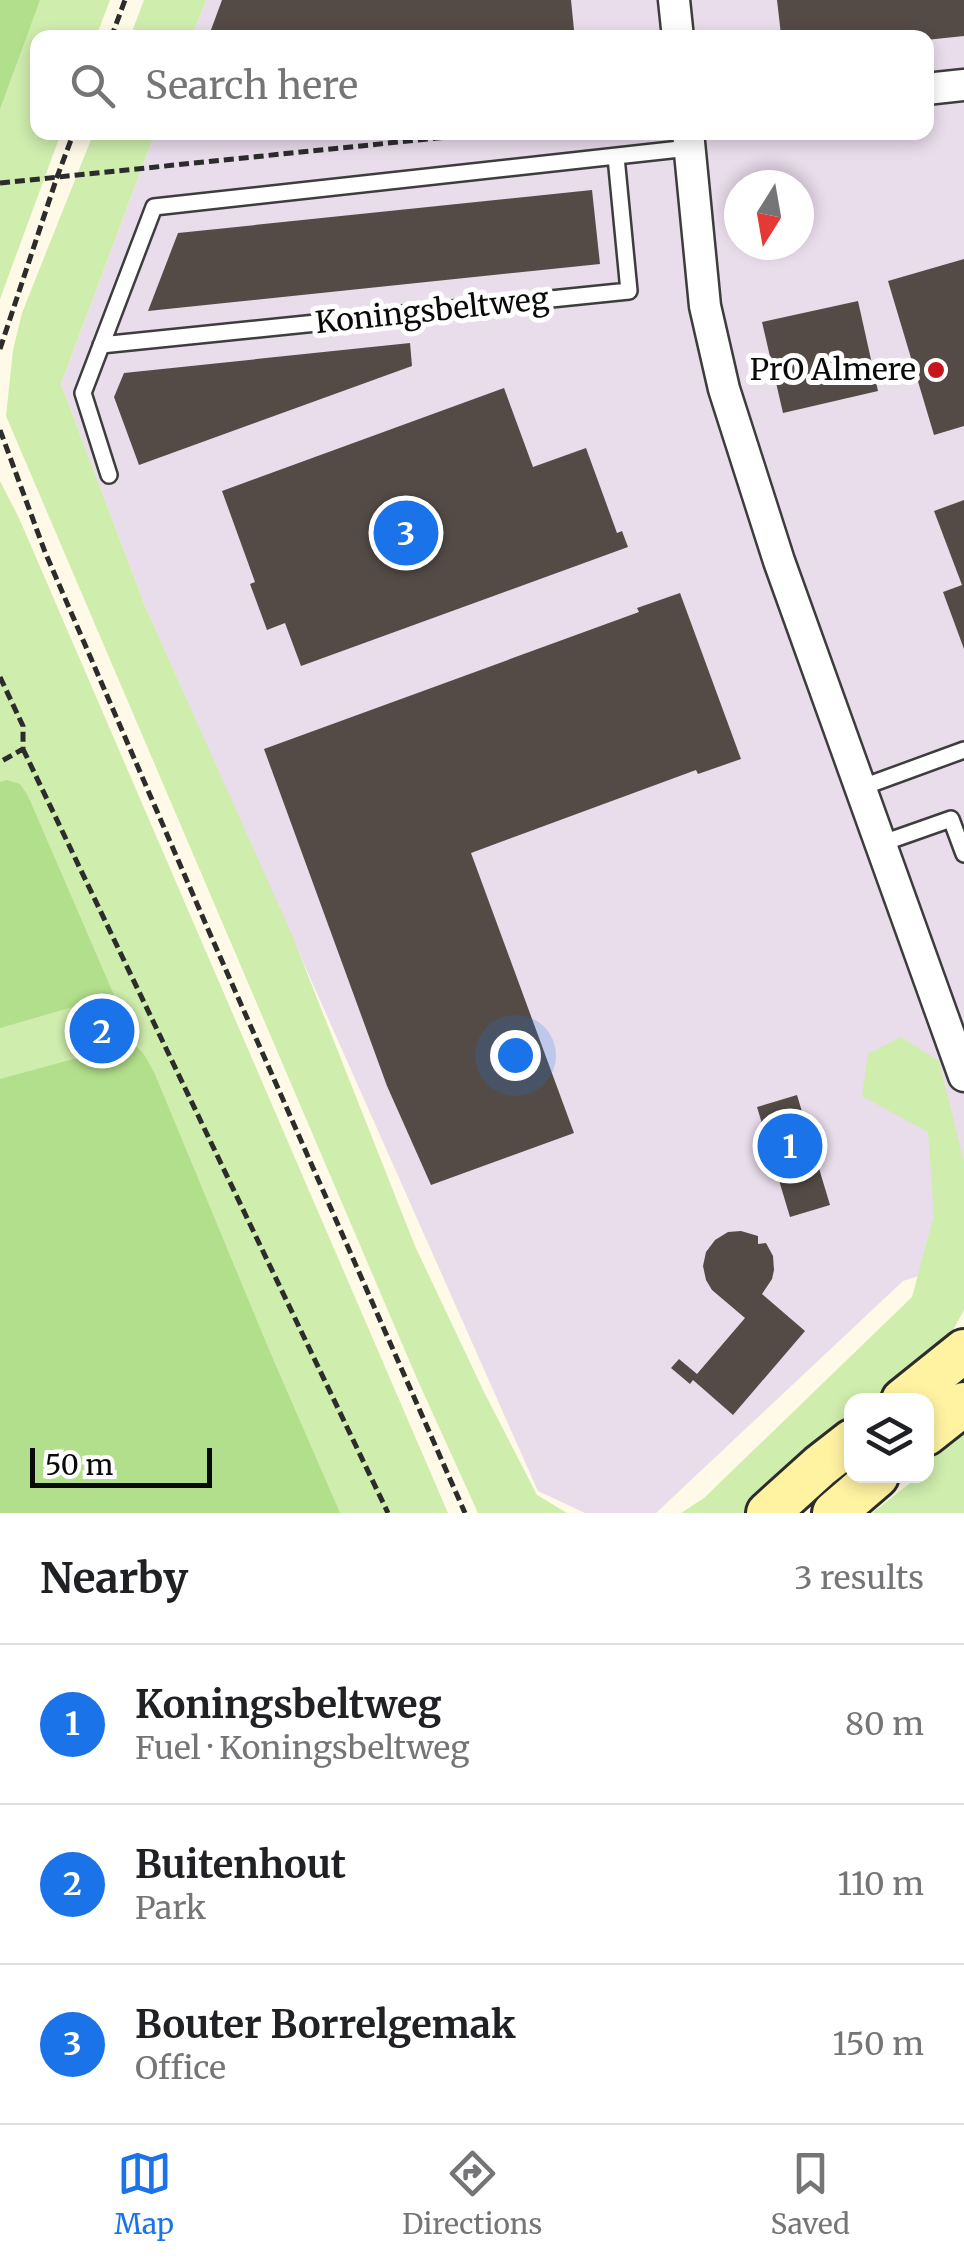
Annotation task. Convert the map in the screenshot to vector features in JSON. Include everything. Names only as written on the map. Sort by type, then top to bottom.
[{"type":"main road","points":[[934,1419],[957,1374],[964,1328]]},
{"type":"main road","points":[[918,1393],[957,1374]]},
{"type":"main road","points":[[768,1513],[844,1447]]},
{"type":"main road","points":[[834,1513],[869,1483]]},
{"type":"street","points":[[674,0],[677,30]]},
{"type":"street","points":[[934,88],[964,85]]},
{"type":"street","points":[[688,140],[706,306],[724,389],[760,505],[964,1076]]},
{"type":"lane","points":[[110,475],[83,393],[154,208],[616,157],[688,140]]},
{"type":"lane","name":"Koningsbeltweg","points":[[101,345],[629,291],[616,157]]},
{"type":"lane","points":[[860,788],[964,750]]},
{"type":"lane","points":[[880,844],[951,818],[964,854]]},
{"type":"path","points":[[113,30],[125,0]]},
{"type":"path","points":[[0,348],[71,140]]},
{"type":"path","points":[[0,183],[418,140]]},
{"type":"path","points":[[0,430],[45,552],[464,1513]]},
{"type":"path","points":[[0,677],[22,726],[23,748],[388,1513]]},
{"type":"path","points":[[0,762],[23,748]]},
{"type":"shaded area","points":[[206,0],[964,0],[964,1261],[903,1281],[656,1513],[585,1513],[538,1491],[145,606],[61,384],[152,140],[934,140],[934,30],[195,30]]},
{"type":"green space","points":[[0,0],[110,0],[99,30],[30,30],[30,140],[58,140],[0,299]]},
{"type":"green space","points":[[0,0],[40,0],[0,109]]},
{"type":"green space","points":[[144,0],[206,0],[195,30],[133,30]]},
{"type":"green space","points":[[91,140],[152,140],[61,384],[145,606],[292,935],[415,1246],[537,1495],[567,1513],[478,1513],[418,1381],[6,416],[13,350],[22,313]]},
{"type":"green space","points":[[0,481],[19,518],[448,1513],[0,1513]]},
{"type":"green space","points":[[0,782],[20,784],[28,796],[114,995],[0,1028]]},
{"type":"green space","points":[[901,1037],[939,1061],[964,1162],[964,1310],[944,1347],[893,1393],[844,1393],[844,1435],[755,1513],[681,1513],[704,1498],[912,1297],[934,1215],[928,1132],[862,1096],[868,1054]]},
{"type":"green space","points":[[129,1044],[141,1051],[154,1072],[340,1513],[0,1513],[0,1079]]},
{"type":"green space","points":[[964,1417],[964,1513],[872,1513],[910,1483],[934,1483],[934,1445]]},
{"type":"building","points":[[222,0],[571,0],[574,30],[211,30]]},
{"type":"building","points":[[777,0],[964,0],[964,36],[934,39],[934,30],[780,30]]},
{"type":"building","points":[[592,190],[600,264],[148,311],[178,233]]},
{"type":"building","points":[[964,259],[964,426],[934,435],[888,281]]},
{"type":"building","points":[[858,301],[878,391],[783,413],[762,322]]},
{"type":"building","points":[[410,343],[412,366],[139,465],[114,397],[124,373]]},
{"type":"building","points":[[504,388],[533,467],[586,448],[617,533],[622,531],[628,547],[301,666],[285,623],[267,630],[250,584],[255,582],[222,491]]},
{"type":"building","points":[[964,500],[964,649],[943,592],[962,585],[934,511]]},
{"type":"building","points":[[680,593],[741,759],[698,774],[696,770],[471,853],[574,1133],[431,1185],[387,1086],[264,749],[639,612],[637,608]]},
{"type":"building","points":[[797,1095],[830,1205],[790,1217],[757,1107]]},
{"type":"building","points":[[728,1232],[758,1236],[758,1244],[766,1243],[773,1256],[772,1279],[762,1294],[805,1331],[733,1415],[693,1380],[690,1384],[671,1368],[679,1359],[697,1374],[745,1318],[712,1290],[703,1266],[706,1252],[715,1240]]},
{"type":"place","name":"PrO Almere","points":[[936,370]]},
{"type":"place","name":"Bouter Borrelgemak","points":[[406,533]]},
{"type":"place","name":"Buitenhout","points":[[102,1031]]},
{"type":"place","name":"Koningsbeltweg","points":[[790,1146]]}]
